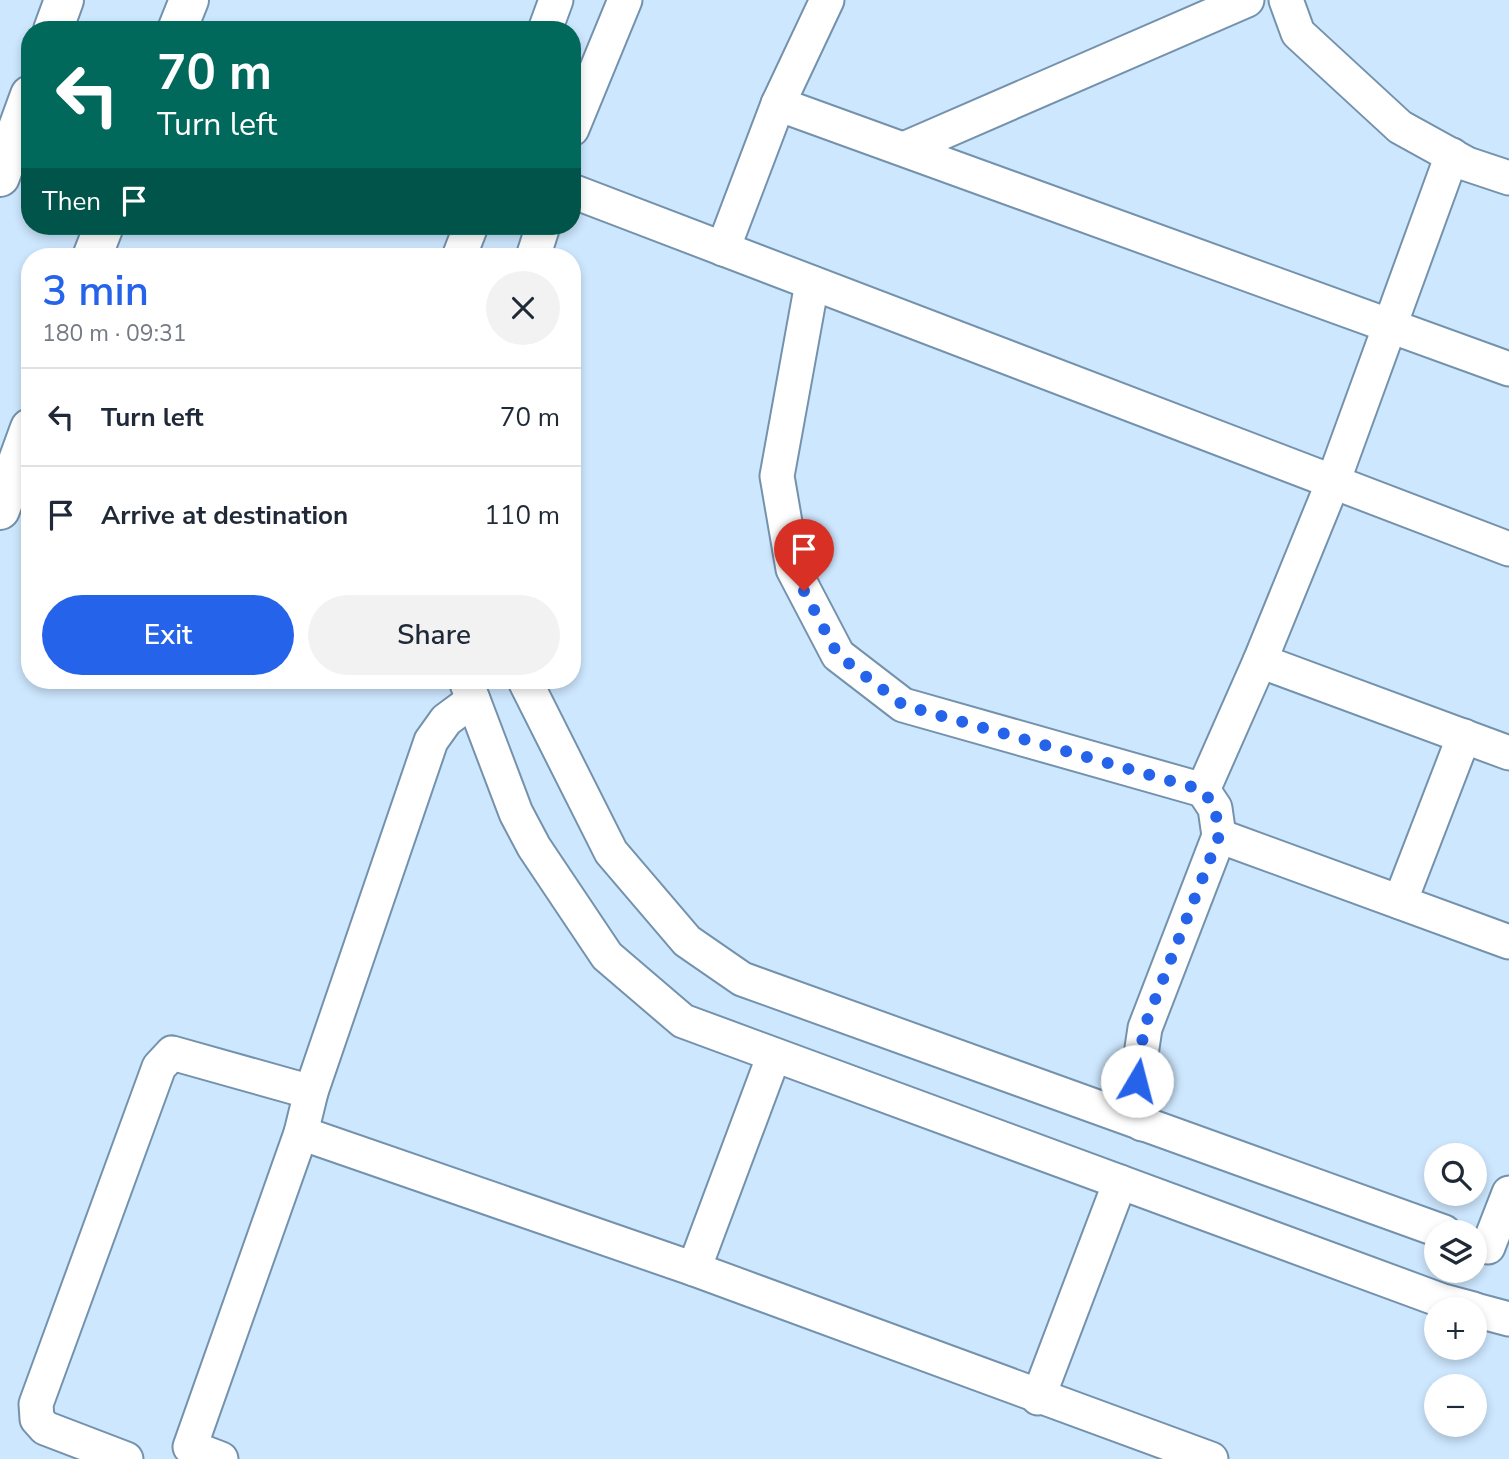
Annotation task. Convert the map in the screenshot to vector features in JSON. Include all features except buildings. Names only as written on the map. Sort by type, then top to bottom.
[{"type":"main road","points":[[56,21],[64,0]]},
{"type":"main road","points":[[181,21],[189,0]]},
{"type":"main road","points":[[0,177],[21,120]]},
{"type":"main road","points":[[0,510],[21,453]]},
{"type":"street","points":[[548,21],[556,0]]},
{"type":"street","points":[[581,107],[625,0]]},
{"type":"street","points":[[723,249],[778,104],[827,0]]},
{"type":"street","points":[[904,149],[1247,0]]},
{"type":"street","points":[[1286,0],[1298,33],[1400,127],[1452,155],[1509,178]]},
{"type":"street","points":[[778,104],[1509,369]]},
{"type":"street","points":[[1203,790],[1260,661],[1333,482],[1452,155]]},
{"type":"street","points":[[581,194],[1509,549]]},
{"type":"street","points":[[812,283],[776,475],[793,569],[838,655],[903,705],[1203,790],[1215,808],[1219,836],[1144,1028],[1137,1081],[1142,1124]]},
{"type":"street","points":[[1260,661],[1509,753]]},
{"type":"street","points":[[528,689],[611,852],[687,941],[742,979],[1424,1225]]},
{"type":"street","points":[[470,690],[516,813],[534,847],[607,956],[683,1021],[1441,1297]]},
{"type":"street","points":[[221,1459],[184,1453],[301,1133],[311,1092],[431,741],[470,690]]},
{"type":"street","points":[[1400,902],[1464,736]]},
{"type":"street","points":[[1219,836],[1509,942]]},
{"type":"street","points":[[126,1459],[45,1428],[37,1419],[36,1404],[159,1067],[172,1052],[186,1054],[311,1092]]},
{"type":"street","points":[[694,1269],[774,1055]]},
{"type":"street","points":[[301,1133],[694,1269],[1038,1398],[1210,1459]]},
{"type":"street","points":[[1038,1398],[1120,1182]]},
{"type":"street","points":[[1491,1248],[1509,1193]]},
{"type":"street","points":[[1487,1313],[1509,1319]]},
{"type":"route","points":[[804,591],[838,655],[903,705],[1203,790],[1215,808],[1219,836],[1144,1028],[1137,1081]]}]
